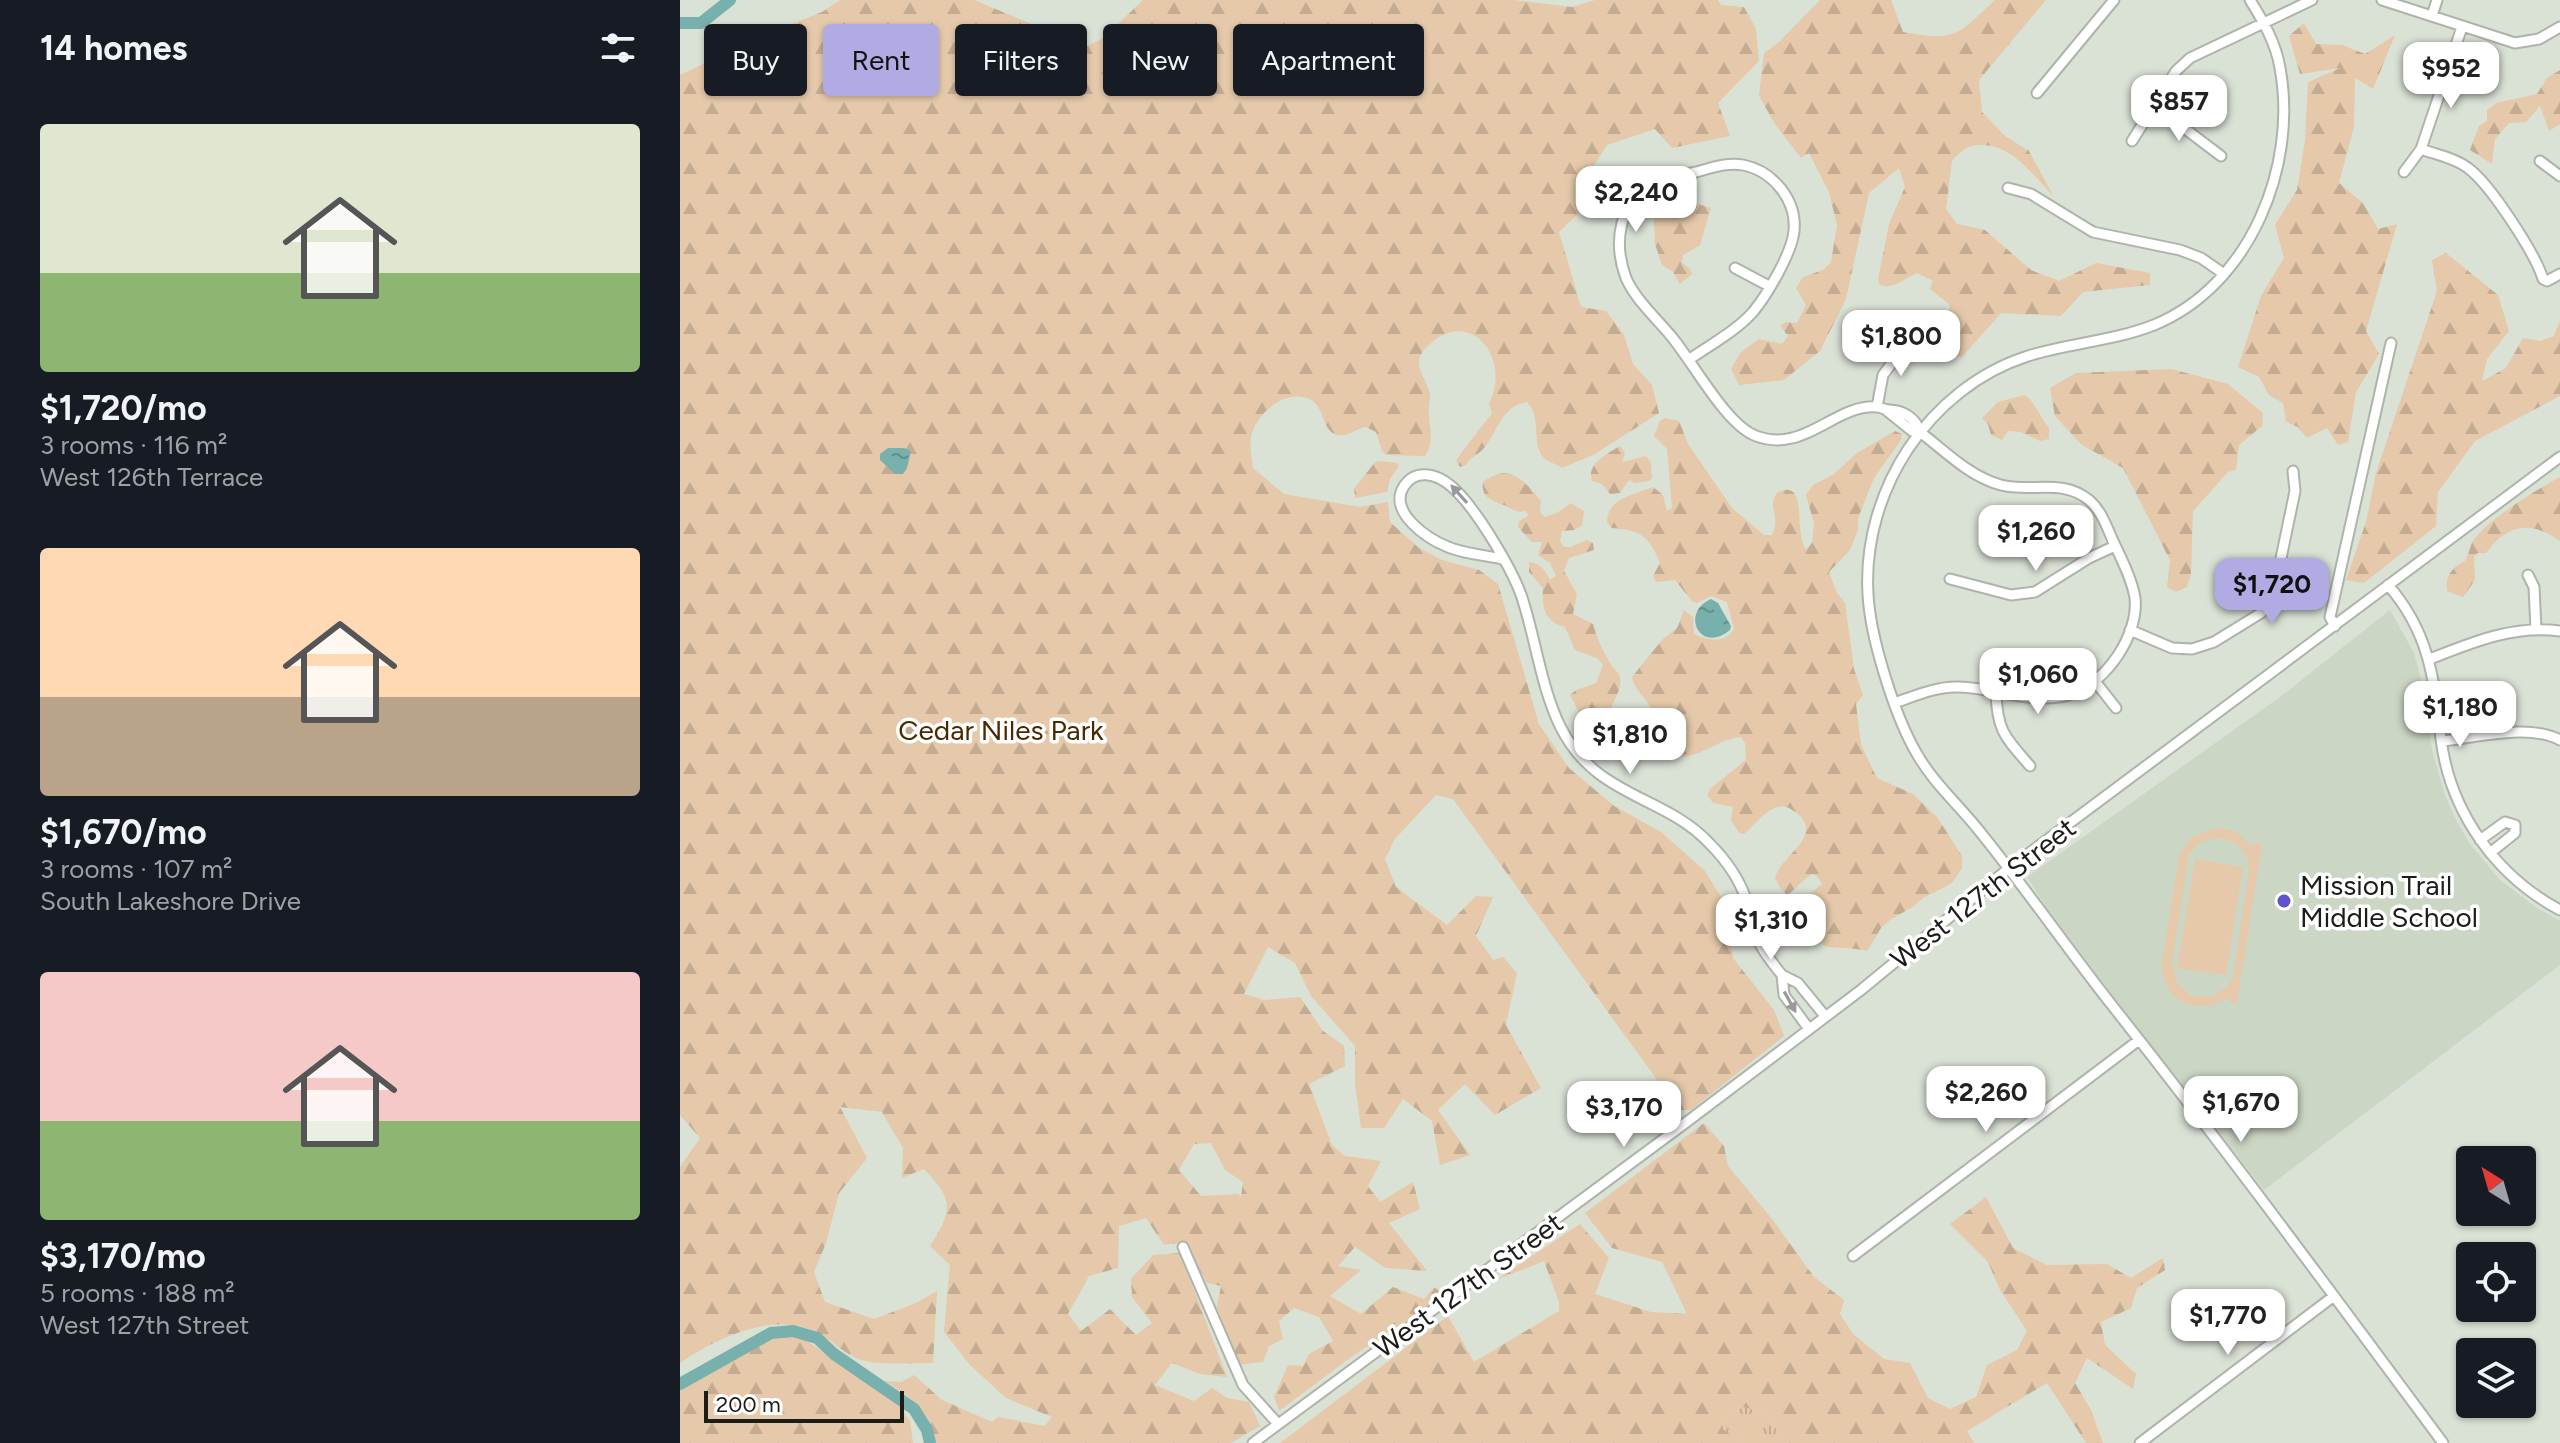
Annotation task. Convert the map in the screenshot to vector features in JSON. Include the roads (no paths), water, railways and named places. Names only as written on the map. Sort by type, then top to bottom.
[{"type":"street","points":[[2037,93],[2114,0]]},
{"type":"street","points":[[2250,0],[2264,23],[2280,63],[2285,106],[2280,159],[2270,197],[2249,241],[2224,274],[2192,302],[2156,324],[2031,355],[1993,371],[1957,394],[1920,432],[1897,467],[1878,511],[1868,558],[1868,597],[1872,625],[1894,703],[1904,732],[1920,760],[1978,829],[2258,1192],[2443,1443]]},
{"type":"street","points":[[2132,141],[2176,71],[2190,58],[2312,0]]},
{"type":"street","points":[[2382,0],[2515,43],[2539,39],[2560,27]]},
{"type":"street","points":[[2432,16],[2437,0]]},
{"type":"street","points":[[2404,172],[2421,149],[2462,27]]},
{"type":"street","points":[[2155,106],[2221,156]]},
{"type":"street","points":[[2421,149],[2456,161],[2476,175],[2536,258],[2543,279],[2547,281],[2560,274]]},
{"type":"street","points":[[2540,161],[2560,176]]},
{"type":"street","points":[[1690,359],[1751,313],[1786,255],[1794,230],[1791,206],[1785,194],[1771,178],[1745,165],[1720,165],[1656,183],[1640,193],[1627,209],[1620,228],[1624,272],[1636,294],[1690,359],[1741,428],[1761,438],[1793,438],[1848,413],[1881,408],[1911,430],[1920,432],[1972,472],[2002,485],[2064,487],[2089,500],[2104,519],[2135,597],[2130,630],[2119,654],[2103,674],[2075,693],[2044,700],[1958,687],[1943,688],[1894,703]]},
{"type":"street","points":[[2008,188],[2031,194],[2093,232],[2180,250],[2201,258],[2224,274]]},
{"type":"street","points":[[1735,268],[1769,286]]},
{"type":"street","points":[[1881,408],[1883,375],[1908,341]]},
{"type":"street","points":[[2335,626],[2330,617],[2391,343]]},
{"type":"street","name":"West 127th Street","points":[[1253,1443],[1566,1213],[1809,1029],[2008,869],[2560,457]]},
{"type":"street","points":[[2130,630],[2172,648],[2192,649],[2214,642],[2261,613],[2275,587],[2295,491],[2293,471]]},
{"type":"street","points":[[1502,559],[1451,548],[1423,532],[1402,507],[1402,489],[1417,475],[1426,474],[1449,484],[1485,527],[1512,573],[1523,599],[1553,707],[1567,736],[1588,765],[1606,780],[1689,825],[1708,842],[1736,878],[1758,941],[1782,975],[1798,983],[1825,1016]]},
{"type":"street","points":[[1950,579],[2011,595],[2035,592],[2089,558],[2115,546]]},
{"type":"street","points":[[2528,575],[2534,587],[2536,629]]},
{"type":"street","points":[[2388,585],[2416,625],[2430,659],[2442,741],[2455,794],[2490,853],[2525,888],[2560,910]]},
{"type":"street","points":[[2430,659],[2495,635],[2536,629],[2560,631]]},
{"type":"street","points":[[2094,680],[2116,708]]},
{"type":"street","points":[[1996,692],[1997,718],[2004,736],[2030,766]]},
{"type":"street","points":[[2442,741],[2523,732],[2560,740]]},
{"type":"street","points":[[2480,840],[2505,822],[2515,825],[2515,833],[2490,853]]},
{"type":"street","points":[[1782,975],[1784,995],[1809,1029]]},
{"type":"street","points":[[1853,1256],[2139,1040]]},
{"type":"street","points":[[1183,1247],[1243,1385],[1278,1424]]},
{"type":"street","points":[[2140,1443],[2334,1296]]},
{"type":"water","points":[[888,448],[911,451],[903,474],[895,474],[880,460],[880,454]]},
{"type":"water","points":[[1711,599],[1718,603],[1731,626],[1730,630],[1710,638],[1702,635],[1695,621],[1702,605]]},
{"type":"waterway","points":[[680,23],[701,23],[730,0]]},
{"type":"waterway","points":[[680,1384],[771,1333],[793,1331],[817,1338],[834,1354],[914,1409],[927,1430],[930,1443]]},
{"type":"place","name":"Mission Trail Middle School","points":[[2284,901]]},
{"type":"park label","name":"Cedar Niles Park","points":[[1001,730]]}]
